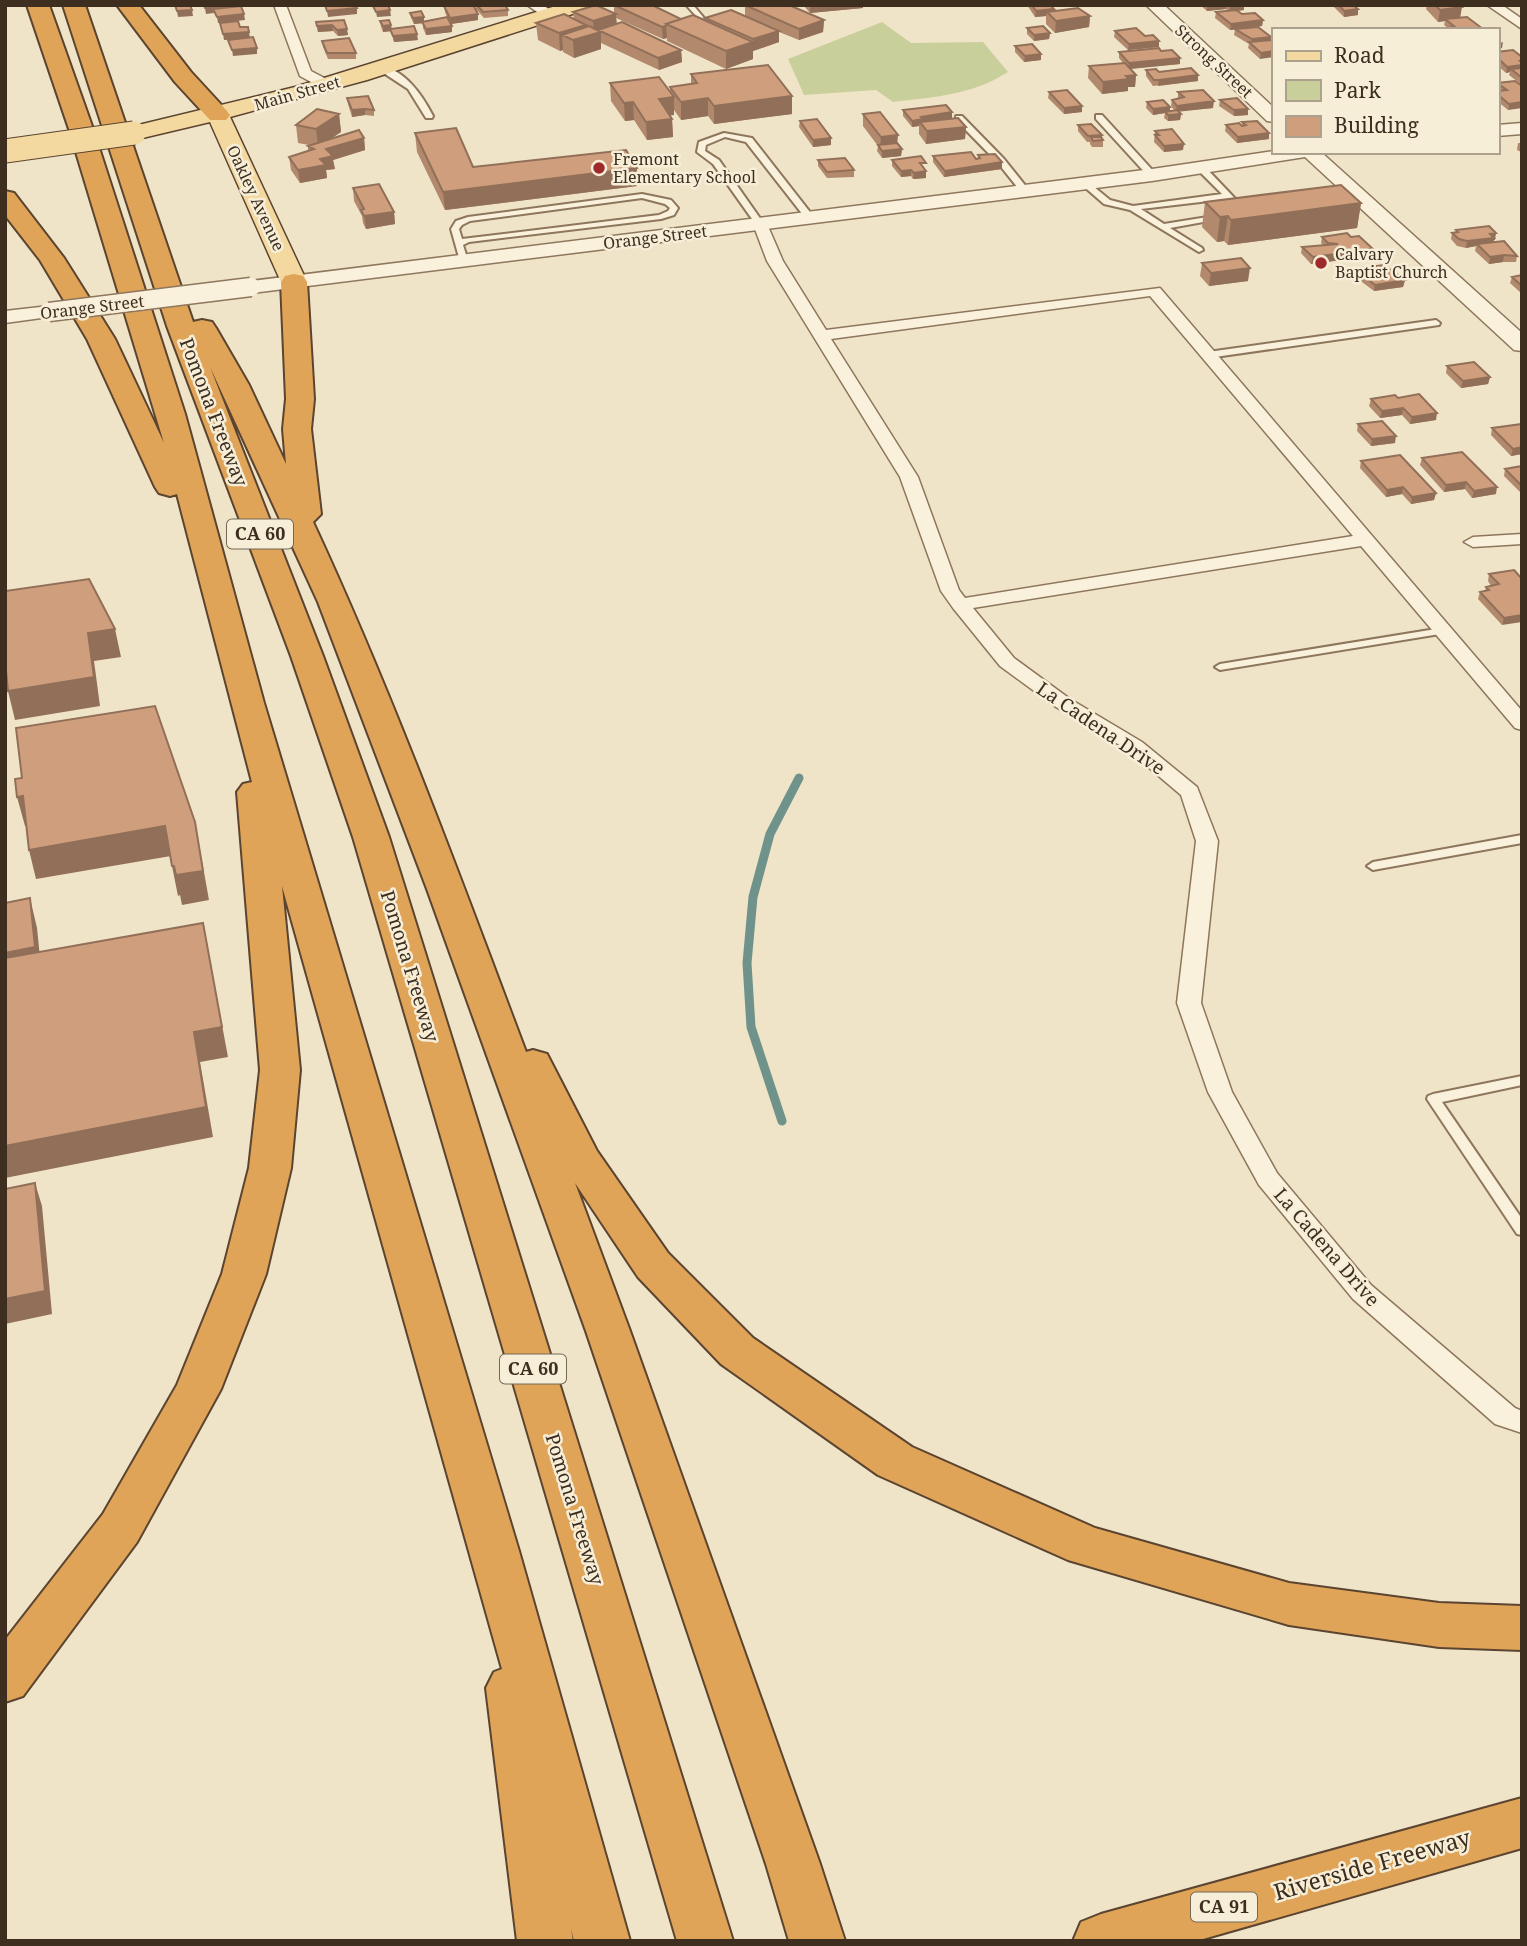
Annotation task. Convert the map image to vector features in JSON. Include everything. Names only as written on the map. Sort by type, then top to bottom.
[{"type":"highway","name":"Pomona Freeway","points":[[38,5],[81,129],[170,414],[247,703],[495,1550],[600,1934]]},
{"type":"highway","name":"Pomona Freeway","points":[[74,5],[148,231],[371,837],[700,1921]]},
{"type":"highway","points":[[128,5],[183,77],[218,116]]},
{"type":"highway","points":[[5,198],[51,258],[101,339],[143,425],[220,601]]},
{"type":"highway","points":[[148,231],[235,385],[334,603],[446,889],[608,1331],[793,1864],[817,1941]]},
{"type":"highway","points":[[293,282],[300,399],[297,429],[304,508],[334,603]]},
{"type":"highway","points":[[5,1680],[120,1528],[198,1389],[247,1261],[270,1168],[280,1070],[247,703]]},
{"type":"highway","points":[[446,889],[580,1158],[653,1265],[737,1351],[895,1461],[1085,1546],[1289,1604],[1439,1625],[1522,1628]]},
{"type":"highway","points":[[495,1550],[544,1941]]},
{"type":"highway","name":"Riverside Freeway","points":[[1101,1941],[1522,1823]]},
{"type":"main road","name":"Main Street","points":[[5,151],[87,140],[218,116],[382,68],[542,10],[581,5]]},
{"type":"main road","name":"Oakley Avenue","points":[[218,116],[293,282]]},
{"type":"street","points":[[281,5],[305,73],[327,85]]},
{"type":"street","name":"Strong Street","points":[[1154,5],[1272,116]]},
{"type":"street","points":[[1493,5],[1522,25]]},
{"type":"street","points":[[1499,131],[1522,128]]},
{"type":"street","name":"Orange Street","points":[[5,317],[293,282],[461,253],[760,224],[1085,184],[1290,154]]},
{"type":"street","points":[[1312,154],[1522,345]]},
{"type":"street","name":"La Cadena Drive","points":[[760,224],[775,261],[909,477],[950,592],[1007,662],[1063,703],[1135,746],[1190,792],[1207,841],[1189,1003],[1220,1092],[1268,1180],[1362,1292],[1505,1416],[1522,1422]]},
{"type":"street","points":[[822,335],[1154,291],[1522,724]]},
{"type":"street","points":[[1473,542],[1522,539]]},
{"type":"street","points":[[960,604],[1365,540]]},
{"type":"lane","points":[[689,5],[702,19]]},
{"type":"lane","points":[[382,68],[407,82],[418,93],[429,116]]},
{"type":"lane","points":[[1099,117],[1152,175]]},
{"type":"lane","points":[[959,118],[1026,191]]},
{"type":"lane","points":[[760,224],[716,162],[702,152],[702,144],[724,135],[749,140],[810,218]]},
{"type":"lane","points":[[1162,227],[1242,212],[1201,168]]},
{"type":"lane","points":[[1085,184],[1107,202],[1133,208],[1199,250]]},
{"type":"lane","points":[[642,196],[668,202],[674,208],[671,213],[661,217],[467,240],[461,253],[455,229],[459,223],[468,219],[642,196]]},
{"type":"lane","points":[[1133,208],[1227,196]]},
{"type":"lane","points":[[1208,355],[1436,323]]},
{"type":"lane","points":[[1220,667],[1442,631]]},
{"type":"lane","points":[[1373,866],[1522,838]]},
{"type":"lane","points":[[1522,1080],[1433,1099],[1522,1230]]},
{"type":"green space","points":[[882,22],[911,43],[983,42],[1008,72],[967,90],[893,102],[876,90],[804,95],[788,59]]},
{"type":"building","points":[[175,5],[190,5],[192,10],[177,11]]},
{"type":"building","points":[[204,5],[233,5],[205,8]]},
{"type":"building","points":[[325,5],[355,5],[357,8],[327,11]]},
{"type":"building","points":[[388,5],[390,10],[376,12],[373,6]]},
{"type":"building","points":[[473,5],[478,14],[450,18],[444,6]]},
{"type":"building","points":[[477,5],[505,5],[508,10],[483,12]]},
{"type":"building","points":[[596,5],[616,14],[593,21],[573,12]]},
{"type":"building","points":[[614,5],[652,5],[681,19],[662,27]]},
{"type":"building","points":[[745,5],[789,5],[824,20],[799,29]]},
{"type":"building","points":[[1032,5],[1050,5],[1054,9],[1036,11]]},
{"type":"building","points":[[1339,5],[1353,5],[1358,9],[1344,11]]},
{"type":"building","points":[[1435,5],[1460,5],[1462,7],[1440,10]]},
{"type":"building","points":[[241,6],[244,14],[217,17],[213,9]]},
{"type":"building","points":[[1078,8],[1090,16],[1056,21],[1047,12]]},
{"type":"building","points":[[731,10],[779,31],[753,39],[705,18]]},
{"type":"building","points":[[1236,10],[1242,14],[1255,13],[1263,20],[1231,24],[1216,12]]},
{"type":"building","points":[[421,11],[424,17],[413,18],[410,13]]},
{"type":"building","points":[[564,14],[586,25],[559,33],[536,23]]},
{"type":"building","points":[[693,15],[753,42],[726,51],[666,24]]},
{"type":"building","points":[[447,17],[452,26],[426,29],[422,22]]},
{"type":"building","points":[[1467,17],[1482,28],[1445,28],[1455,27],[1445,19]]},
{"type":"building","points":[[344,20],[347,29],[337,30],[332,25],[317,26],[316,22]]},
{"type":"building","points":[[389,20],[391,25],[383,26],[380,21]]},
{"type":"building","points":[[238,21],[240,27],[248,27],[249,32],[223,34],[220,23]]},
{"type":"building","points":[[622,22],[681,50],[658,58],[598,30]]},
{"type":"building","points":[[414,26],[417,34],[393,36],[390,29]]},
{"type":"building","points":[[589,26],[601,32],[573,40],[562,35]]},
{"type":"building","points":[[1043,26],[1050,33],[1034,35],[1027,28]]},
{"type":"building","points":[[1258,27],[1271,37],[1252,39],[1235,29]]},
{"type":"building","points":[[1136,28],[1145,36],[1153,35],[1159,41],[1129,44],[1115,31]]},
{"type":"building","points":[[253,37],[257,48],[232,50],[228,40]]},
{"type":"building","points":[[349,38],[356,53],[327,53],[322,41]]},
{"type":"building","points":[[1272,40],[1272,51],[1261,53],[1249,42]]},
{"type":"building","points":[[1032,44],[1041,54],[1025,56],[1015,46]]},
{"type":"building","points":[[1159,48],[1161,51],[1172,50],[1180,58],[1129,63],[1119,52]]},
{"type":"building","points":[[1513,50],[1522,57],[1522,65],[1507,67],[1499,59],[1499,52]]},
{"type":"building","points":[[1125,63],[1136,75],[1126,76],[1129,79],[1103,82],[1089,66]]},
{"type":"building","points":[[768,65],[792,96],[714,106],[708,98],[681,102],[670,87],[697,83],[691,74]]},
{"type":"building","points":[[1191,68],[1198,75],[1159,80],[1154,80],[1146,70],[1156,69],[1159,72]]},
{"type":"building","points":[[1522,68],[1522,78],[1511,69]]},
{"type":"building","points":[[659,77],[674,97],[659,99],[672,119],[646,122],[633,102],[624,103],[610,83]]},
{"type":"building","points":[[1515,81],[1522,86],[1522,102],[1509,104],[1499,96],[1499,91],[1507,90],[1499,83]]},
{"type":"building","points":[[1067,90],[1082,106],[1064,108],[1049,92]]},
{"type":"building","points":[[1203,90],[1214,101],[1177,106],[1172,100],[1184,97],[1178,92]]},
{"type":"building","points":[[368,96],[374,110],[352,110],[347,98]]},
{"type":"building","points":[[1237,98],[1248,109],[1234,110],[1220,100]]},
{"type":"building","points":[[1163,100],[1170,107],[1153,109],[1147,102]]},
{"type":"building","points":[[946,105],[952,112],[912,121],[903,110]]},
{"type":"building","points":[[317,109],[339,114],[316,129],[296,125]]},
{"type":"building","points":[[1177,110],[1181,114],[1168,115],[1165,112]]},
{"type":"building","points":[[880,112],[898,135],[881,137],[863,114]]},
{"type":"building","points":[[958,118],[966,127],[927,131],[920,122]]},
{"type":"building","points":[[817,119],[831,138],[813,140],[800,121]]},
{"type":"building","points":[[1257,121],[1269,133],[1238,137],[1226,125],[1239,123],[1242,126],[1246,125],[1242,122]]},
{"type":"building","points":[[1091,124],[1102,135],[1088,136],[1078,125]]},
{"type":"building","points":[[456,128],[473,167],[626,150],[637,168],[443,192],[415,133]]},
{"type":"building","points":[[1172,129],[1184,144],[1164,146],[1155,135],[1159,135],[1155,131]]},
{"type":"building","points":[[359,130],[364,138],[326,149],[333,156],[320,159],[326,165],[298,170],[289,157],[314,149],[308,146]]},
{"type":"building","points":[[1091,137],[1101,137],[1103,140],[1093,141]]},
{"type":"building","points":[[897,143],[902,149],[882,151],[878,145]]},
{"type":"building","points":[[971,152],[976,159],[980,158],[978,155],[995,154],[1002,162],[945,171],[933,156]]},
{"type":"building","points":[[921,156],[926,163],[920,163],[926,171],[914,173],[911,170],[901,171],[892,160]]},
{"type":"building","points":[[845,158],[854,170],[827,172],[818,160]]},
{"type":"building","points":[[379,184],[394,212],[364,216],[361,210],[364,209],[353,188]]},
{"type":"building","points":[[1341,185],[1361,203],[1231,220],[1228,216],[1220,217],[1205,202]]},
{"type":"building","points":[[1489,226],[1496,233],[1490,234],[1494,238],[1467,241],[1452,233],[1458,232],[1456,230]]},
{"type":"building","points":[[1347,233],[1351,237],[1359,236],[1373,249],[1313,257],[1302,247],[1338,244],[1328,243],[1322,237]]},
{"type":"building","points":[[1504,241],[1517,256],[1490,257],[1477,244]]},
{"type":"building","points":[[1241,258],[1250,268],[1211,273],[1202,263]]},
{"type":"building","points":[[1384,265],[1405,280],[1375,285],[1355,269]]},
{"type":"building","points":[[1522,275],[1522,286],[1512,277]]},
{"type":"building","points":[[1474,362],[1490,377],[1463,381],[1447,366]]},
{"type":"building","points":[[1419,394],[1437,413],[1412,417],[1403,408],[1382,411],[1371,399],[1395,395],[1398,398]]},
{"type":"building","points":[[1382,421],[1396,436],[1372,439],[1358,424]]},
{"type":"building","points":[[1522,424],[1522,447],[1513,449],[1492,428]]},
{"type":"building","points":[[1462,452],[1497,487],[1474,491],[1466,482],[1446,485],[1422,458]]},
{"type":"building","points":[[1400,455],[1436,493],[1412,497],[1403,487],[1387,490],[1361,461]]},
{"type":"building","points":[[1522,466],[1522,486],[1505,469]]},
{"type":"building","points":[[1514,570],[1522,579],[1522,615],[1504,618],[1480,592],[1489,590],[1486,587],[1499,584],[1489,574]]},
{"type":"building","points":[[89,579],[115,629],[88,633],[94,677],[8,691],[5,591]]},
{"type":"building","points":[[155,706],[195,822],[203,871],[176,875],[165,826],[29,850],[23,796],[17,797],[15,779],[22,778],[16,728]]},
{"type":"building","points":[[30,898],[35,947],[5,953],[5,903]]},
{"type":"building","points":[[203,923],[222,1027],[194,1032],[206,1107],[5,1146],[5,958]]},
{"type":"building","points":[[35,1183],[45,1291],[5,1299],[5,1189]]},
{"type":"waterway","points":[[782,1121],[751,1027],[747,963],[753,897],[770,834],[799,778]]},
{"type":"place","name":"Fremont Elementary School","points":[[599,168]]},
{"type":"place","name":"Calvary Baptist Church","points":[[1321,263]]}]
